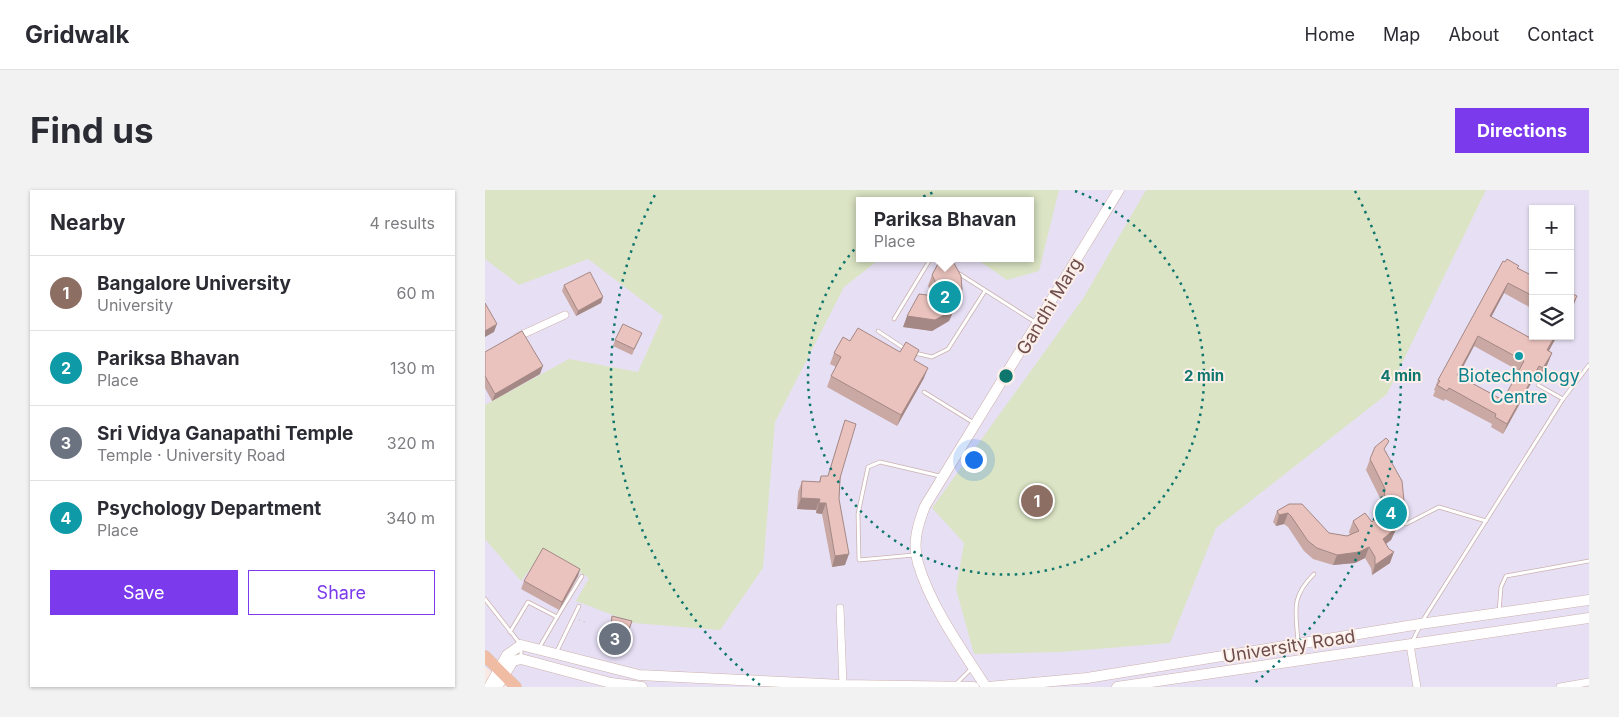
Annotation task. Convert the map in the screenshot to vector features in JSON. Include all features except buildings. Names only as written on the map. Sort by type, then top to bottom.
[{"type":"main road","name":"Gandhi Marg","points":[[987,687],[941,616],[918,562],[917,527],[925,506],[1119,190]]},
{"type":"main road","name":"University Road","points":[[987,687],[1087,678],[1420,624],[1589,600]]},
{"type":"main road","name":"University Road","points":[[1117,687],[1589,618]]},
{"type":"main road","points":[[489,687],[501,671],[513,649],[521,645],[560,657],[639,676],[746,684],[974,687]]},
{"type":"main road","points":[[485,656],[517,687]]},
{"type":"main road","points":[[560,657],[561,670]]},
{"type":"main road","points":[[497,687],[501,671],[513,661],[521,659],[611,683],[642,687]]},
{"type":"street","points":[[512,340],[565,315]]},
{"type":"street","points":[[840,608],[843,685]]},
{"type":"street","points":[[1410,645],[1417,687]]},
{"type":"street","points":[[1560,687],[1589,682]]},
{"type":"lane","points":[[894,319],[930,262]]},
{"type":"lane","points":[[939,262],[949,268]]},
{"type":"lane","points":[[956,272],[1038,324]]},
{"type":"lane","points":[[878,332],[907,350],[932,357],[948,349],[985,290]]},
{"type":"lane","points":[[1410,645],[1420,624],[1563,399],[1589,365]]},
{"type":"lane","points":[[1538,385],[1563,399]]},
{"type":"lane","points":[[924,392],[976,425]]},
{"type":"lane","points":[[917,555],[859,560],[858,514],[868,467],[880,462],[943,477]]},
{"type":"lane","points":[[1406,524],[1439,507],[1486,521]]},
{"type":"lane","points":[[1498,613],[1501,587],[1506,576],[1589,561]]},
{"type":"lane","points":[[1298,644],[1296,605],[1298,594],[1314,574]]},
{"type":"lane","points":[[538,650],[581,576]]},
{"type":"lane","points":[[485,599],[521,645],[521,659]]},
{"type":"lane","points":[[510,632],[529,602],[557,617]]},
{"type":"lane","points":[[560,657],[579,606]]},
{"type":"lane","points":[[954,687],[973,666]]},
{"type":"path","points":[[573,618],[587,623]]},
{"type":"shaded area","points":[[485,190],[1589,190],[1589,687],[512,687],[485,667]]},
{"type":"green space","points":[[485,190],[1059,190],[1039,271],[1007,280],[981,262],[1034,262],[1034,197],[856,197],[856,262],[876,262],[844,287],[775,422],[763,568],[720,630],[634,623],[576,601],[589,578],[545,549],[521,581],[485,539],[485,405],[569,359],[638,372],[663,316],[588,259],[519,285],[485,259]]},
{"type":"green space","points":[[1146,190],[1486,190],[1387,394],[1216,528],[1170,643],[1059,652],[974,654],[956,589],[964,543],[932,508],[1084,297]]},
{"type":"place","name":"Pariksa Bhavan","points":[[945,297]]},
{"type":"place","name":"Biotechnology Centre","points":[[1519,356]]},
{"type":"place","name":"Bangalore University","points":[[1037,501]]},
{"type":"place","name":"Psychology Department","points":[[1391,513]]},
{"type":"place","name":"Sri Vidya Ganapathi Temple","points":[[615,639]]}]
